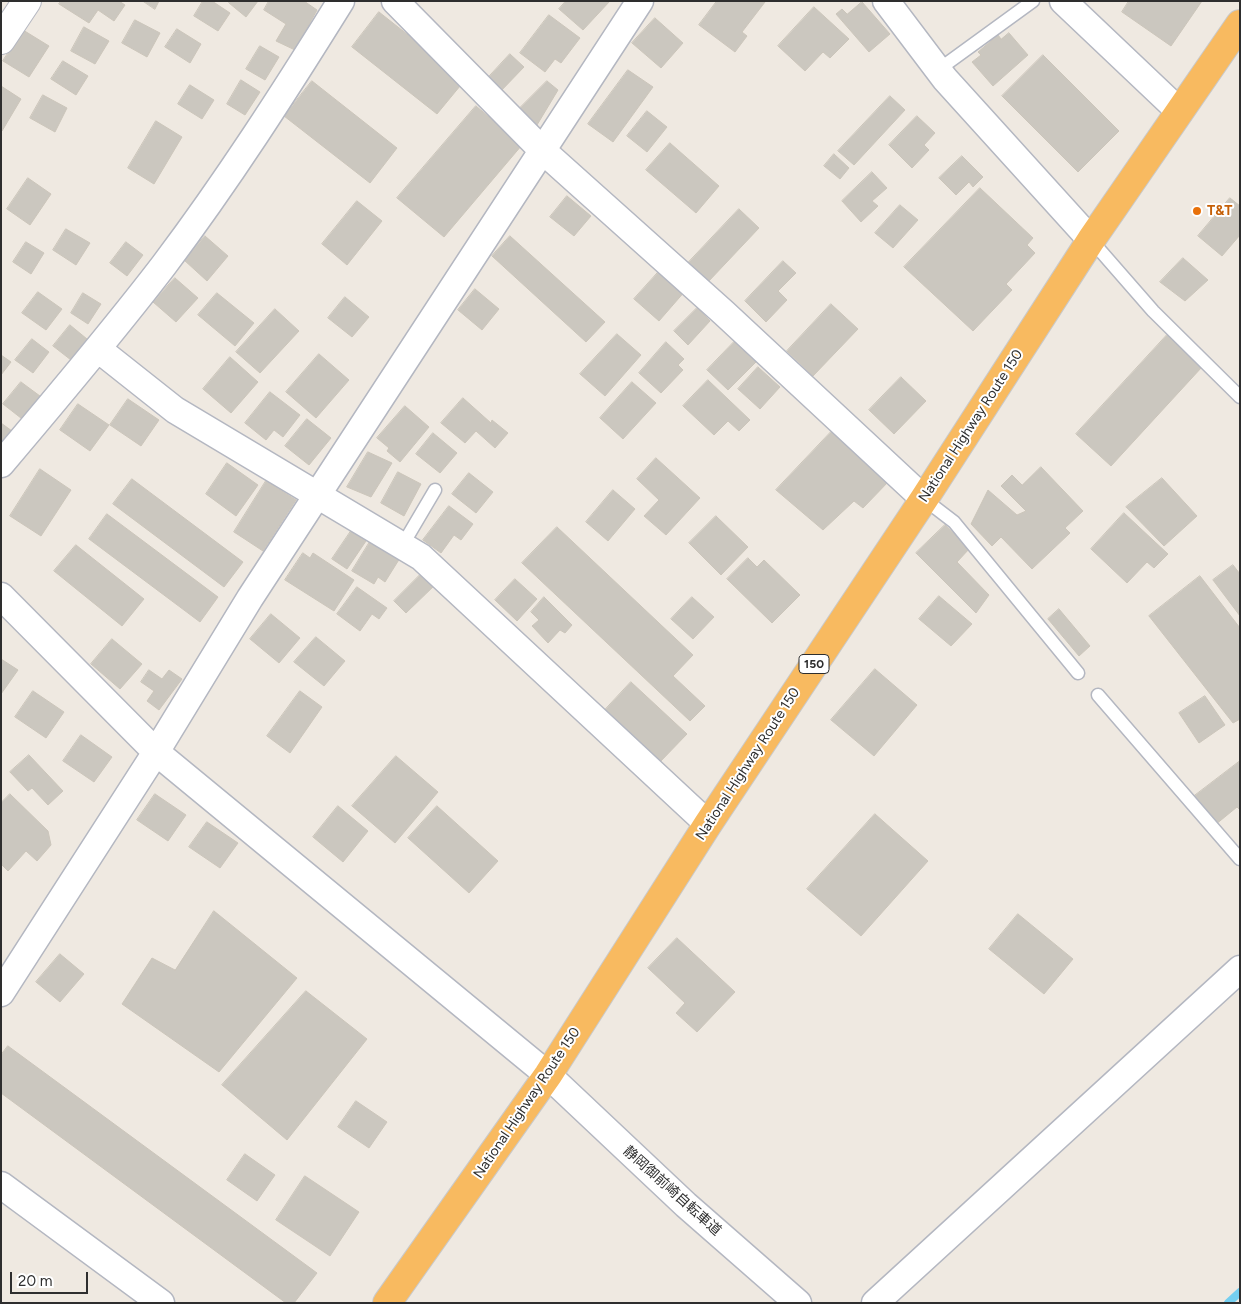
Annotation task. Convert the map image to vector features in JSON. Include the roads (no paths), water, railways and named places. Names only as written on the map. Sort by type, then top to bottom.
[{"type":"highway","name":"National Highway Route 150","points":[[387,1303],[548,1076],[708,824],[924,499],[1091,240],[1240,24]]},
{"type":"street","points":[[1,40],[27,1]]},
{"type":"street","points":[[1,464],[98,349],[165,264],[255,136],[341,1]]},
{"type":"street","points":[[395,1],[542,150],[724,313],[924,499]]},
{"type":"street","points":[[1,993],[156,752],[317,495],[640,1]]},
{"type":"street","points":[[886,1],[938,70],[1091,240]]},
{"type":"street","points":[[1063,1],[1180,111]]},
{"type":"street","points":[[98,349],[175,410],[420,557],[708,824]]},
{"type":"street","name":"静岡御前崎自転車道","points":[[1,596],[156,752],[548,1076],[686,1205],[798,1303]]},
{"type":"street","points":[[874,1303],[1240,969]]},
{"type":"street","points":[[1,1185],[161,1303]]},
{"type":"lane","points":[[938,70],[1033,1]]},
{"type":"lane","points":[[1091,240],[1153,312],[1240,397]]},
{"type":"lane","points":[[402,546],[435,490]]},
{"type":"lane","points":[[924,499],[954,522],[1078,674]]},
{"type":"lane","points":[[1098,695],[1240,860]]},
{"type":"waterway","points":[[1228,1303],[1240,1292]]},
{"type":"place","name":"T&T","points":[[1197,211]]}]
